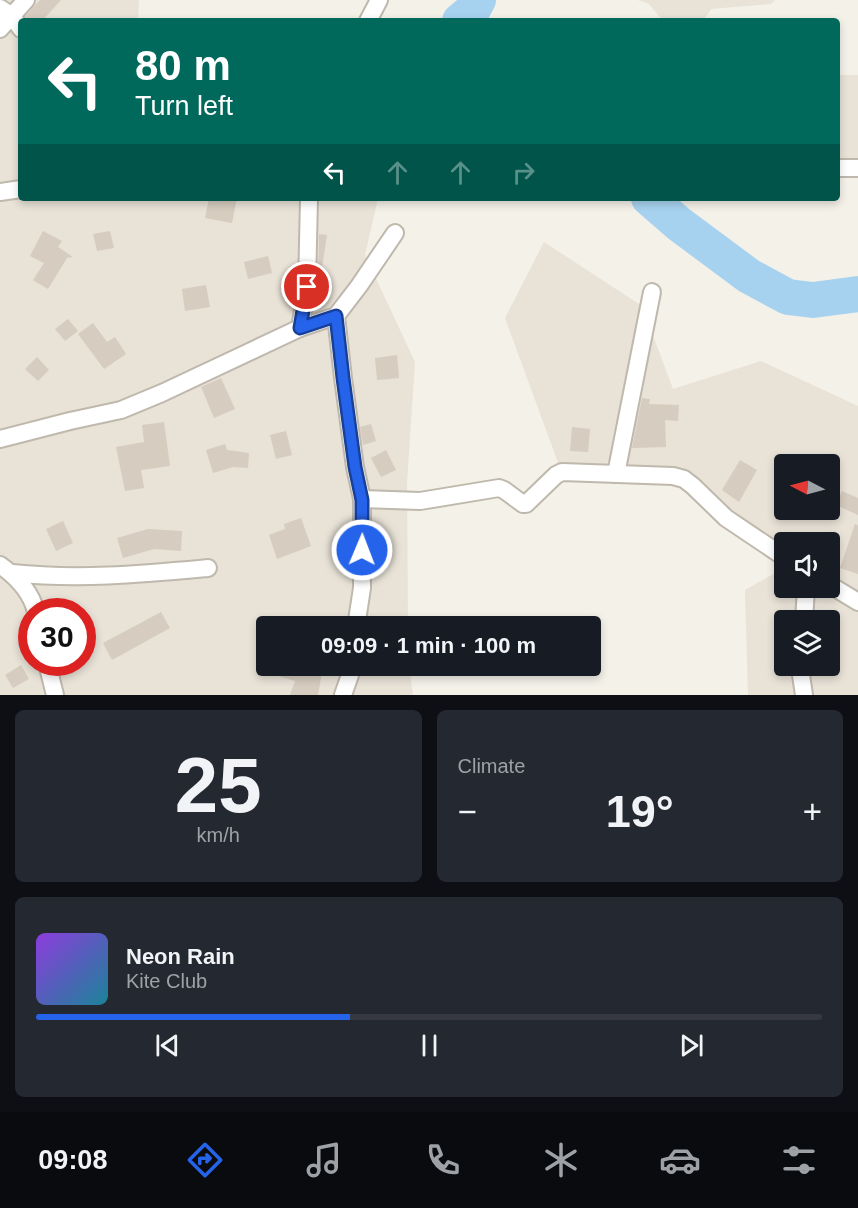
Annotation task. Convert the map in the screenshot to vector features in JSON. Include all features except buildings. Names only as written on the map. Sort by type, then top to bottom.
[{"type":"street","points":[[0,29],[26,0]]},
{"type":"street","points":[[370,18],[379,0]]},
{"type":"street","points":[[840,168],[858,168]]},
{"type":"street","points":[[0,192],[18,189]]},
{"type":"street","points":[[300,328],[307,287],[309,201]]},
{"type":"street","points":[[0,440],[121,410],[300,328],[336,316],[395,233]]},
{"type":"street","points":[[616,474],[652,292]]},
{"type":"street","points":[[336,316],[355,467],[362,500],[362,588],[358,616]]},
{"type":"street","points":[[362,500],[420,501],[499,488],[520,503],[526,504],[556,474],[562,472],[673,476],[684,479],[726,518],[774,550]]},
{"type":"street","points":[[6,569],[44,576],[114,576],[208,568]]},
{"type":"street","points":[[6,569],[26,587],[30,598]]},
{"type":"street","points":[[840,591],[858,602]]},
{"type":"street","points":[[50,676],[55,695]]},
{"type":"street","points":[[343,695],[350,676]]},
{"type":"street","points":[[801,676],[804,695]]},
{"type":"shaded area","points":[[0,0],[139,0],[138,18],[18,18],[18,201],[377,201],[365,255],[415,362],[407,482],[408,616],[256,616],[256,676],[410,676],[413,695],[0,695]]},
{"type":"shaded area","points":[[638,0],[775,0],[771,4],[711,9],[705,18],[661,18],[649,4]]},
{"type":"shaded area","points":[[840,75],[858,75],[858,165],[840,167]]},
{"type":"shaded area","points":[[544,242],[642,306],[673,389],[761,361],[858,406],[858,695],[748,695],[745,590],[774,574],[774,598],[840,598],[840,532],[774,532],[774,557],[681,479],[560,468],[505,318]]},
{"type":"waterway","points":[[464,18],[472,11],[478,0]]},
{"type":"waterway","points":[[652,201],[679,224],[749,276],[788,297],[813,300],[858,294]]},
{"type":"route","points":[[307,287],[300,328],[336,316],[355,467],[362,500],[362,550]]}]
